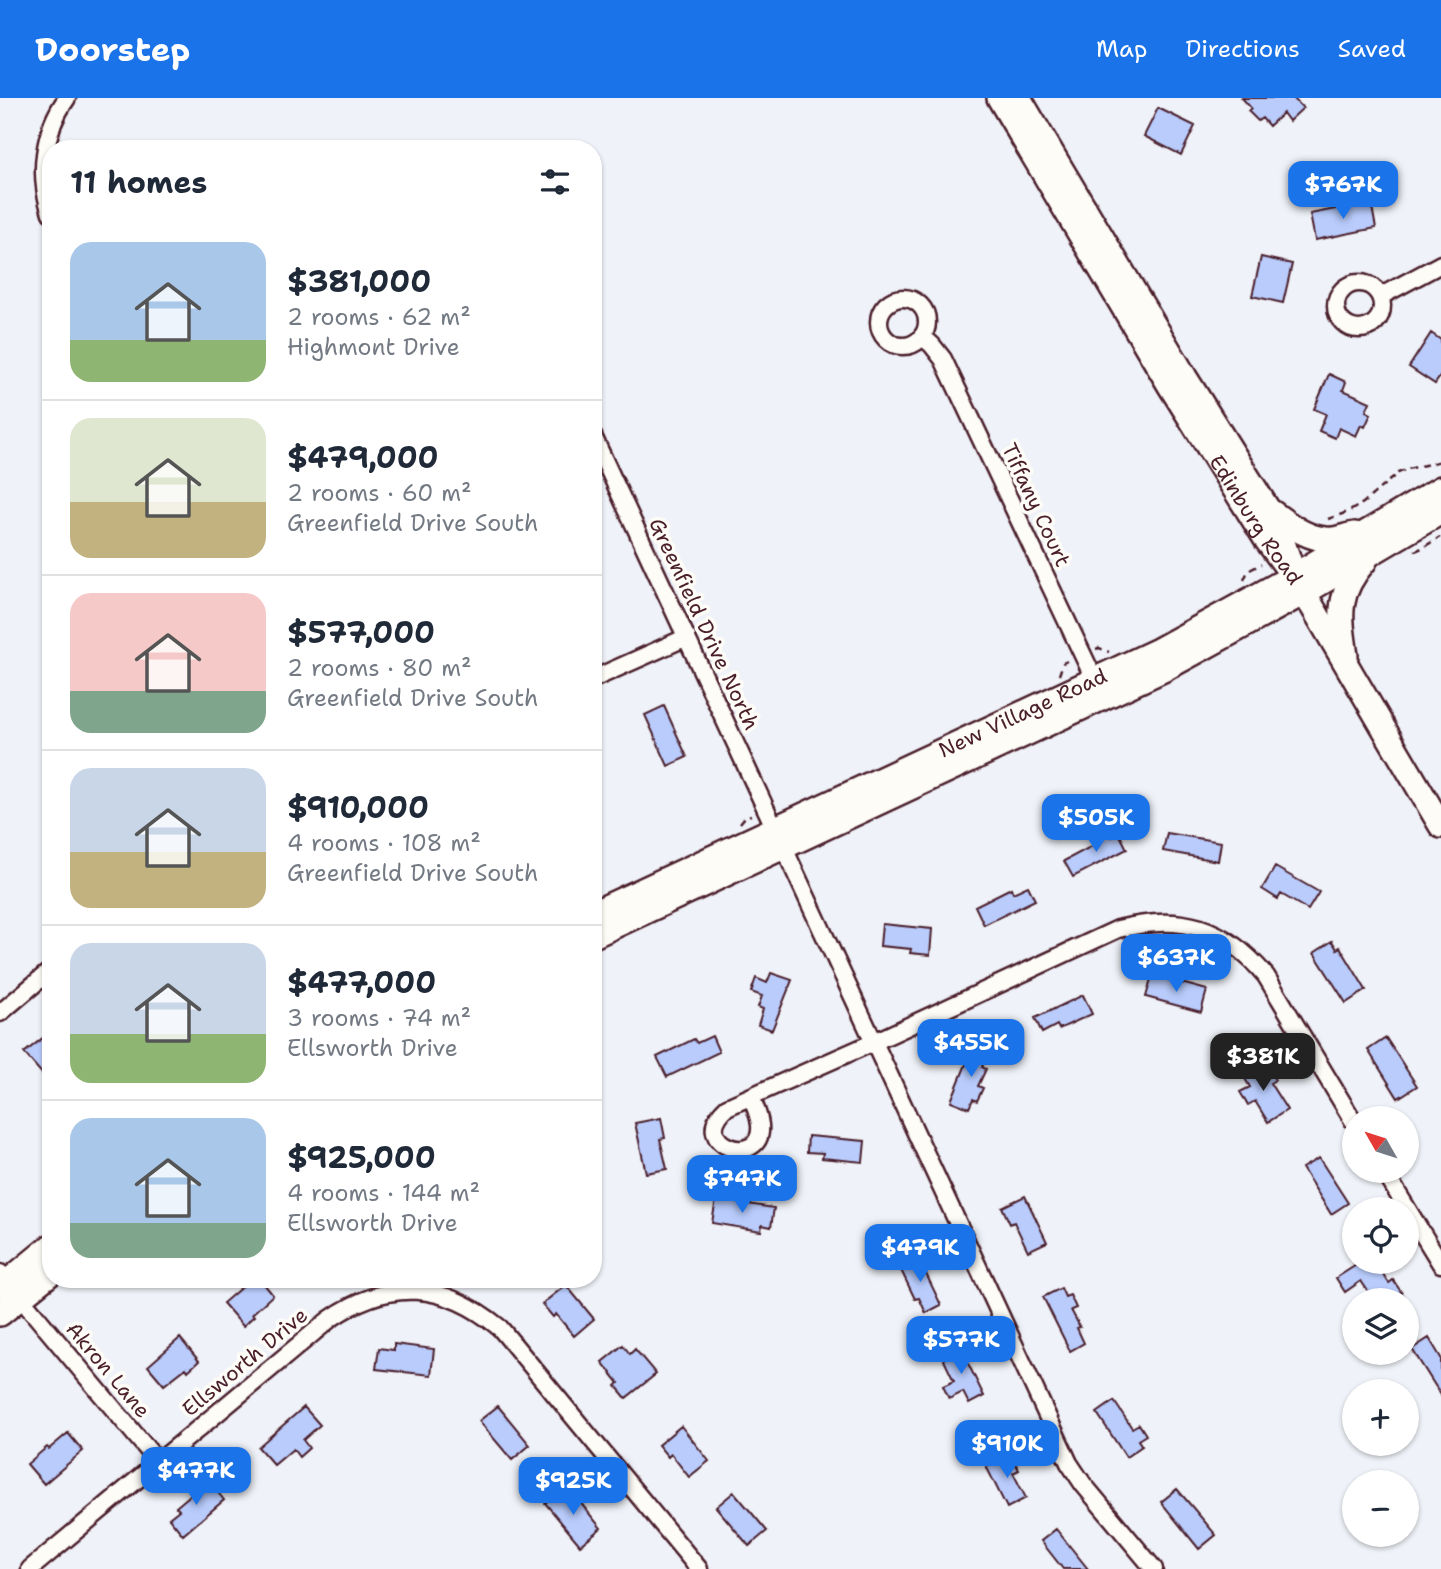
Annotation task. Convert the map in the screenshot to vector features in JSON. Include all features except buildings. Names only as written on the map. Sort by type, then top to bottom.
[{"type":"main road","name":"Edinburg Road","points":[[999,98],[1170,386],[1348,666],[1441,826]]},
{"type":"main road","name":"Edinburg Road","points":[[1019,98],[1185,377],[1276,522],[1298,585]]},
{"type":"main road","name":"New Village Road","points":[[602,909],[776,829],[1100,689],[1156,651],[1298,585],[1372,541],[1441,488]]},
{"type":"main road","points":[[1269,510],[1300,531],[1321,539],[1372,541],[1363,562],[1349,580],[1342,601],[1348,666]]},
{"type":"main road","name":"New Village Road","points":[[1372,541],[1441,512]]},
{"type":"main road","name":"New Village Road","points":[[602,931],[776,829]]},
{"type":"main road","points":[[0,1314],[7,1285],[42,1254]]},
{"type":"main road","points":[[7,1285],[42,1275]]},
{"type":"street","points":[[48,140],[51,127],[67,98]]},
{"type":"street","points":[[1381,296],[1441,264]]},
{"type":"street","name":"Tiffany Court","points":[[922,336],[943,359],[1100,689]]},
{"type":"street","name":"Greenfield Drive North","points":[[602,455],[1069,1464],[1154,1569]]},
{"type":"street","points":[[602,675],[687,637]]},
{"type":"street","points":[[751,1097],[1118,929],[1142,923],[1169,922],[1210,932],[1232,943],[1251,959],[1266,976],[1344,1106]]},
{"type":"street","points":[[0,1013],[42,978]]},
{"type":"street","points":[[1391,1183],[1441,1264]]},
{"type":"street","name":"Akron Lane","points":[[7,1285],[158,1462]]},
{"type":"street","name":"Ellsworth Drive","points":[[30,1569],[330,1319],[370,1297],[390,1292],[414,1291],[438,1294],[459,1301],[481,1312],[500,1328],[699,1569]]},
{"type":"path","points":[[1326,519],[1348,512],[1363,503],[1398,473],[1441,461]]},
{"type":"path","points":[[1242,583],[1248,571],[1278,555]]},
{"type":"path","points":[[1058,677],[1063,663],[1099,648],[1110,652],[1117,651]]},
{"type":"path","points":[[736,828],[744,817],[776,829]]}]
